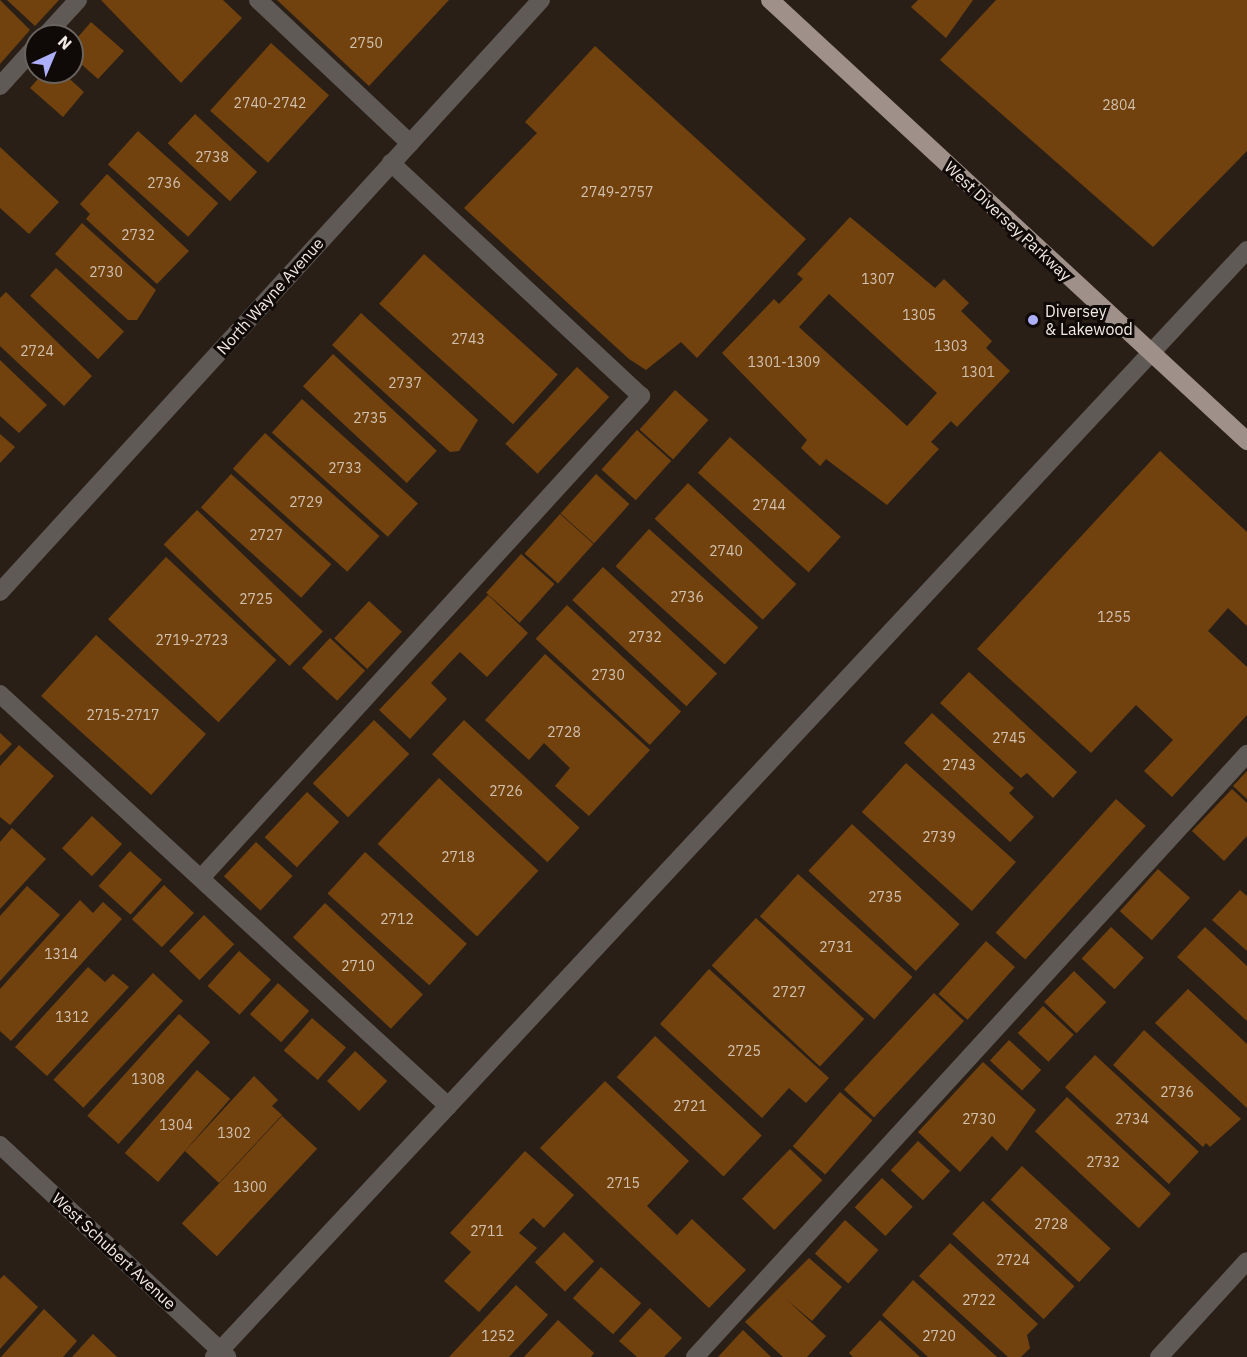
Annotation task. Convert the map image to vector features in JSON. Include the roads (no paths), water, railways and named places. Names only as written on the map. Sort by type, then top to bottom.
[{"type":"main road","name":"West Diversey Parkway","points":[[770,0],[1247,441]]},
{"type":"street","points":[[56,24],[78,0]]},
{"type":"street","points":[[258,0],[410,143]]},
{"type":"street","name":"North Wayne Avenue","points":[[0,592],[541,0]]},
{"type":"street","points":[[0,86],[24,59]]},
{"type":"street","points":[[201,878],[641,396],[391,163]]},
{"type":"street","points":[[221,1355],[448,1106],[1247,250]]},
{"type":"street","points":[[0,694],[448,1106]]},
{"type":"street","points":[[695,1357],[1247,754]]},
{"type":"street","name":"West Schubert Avenue","points":[[0,1145],[221,1355]]},
{"type":"street","points":[[1159,1357],[1247,1261]]},
{"type":"place","name":"Diversey & Lakewood","points":[[1033,320]]}]
